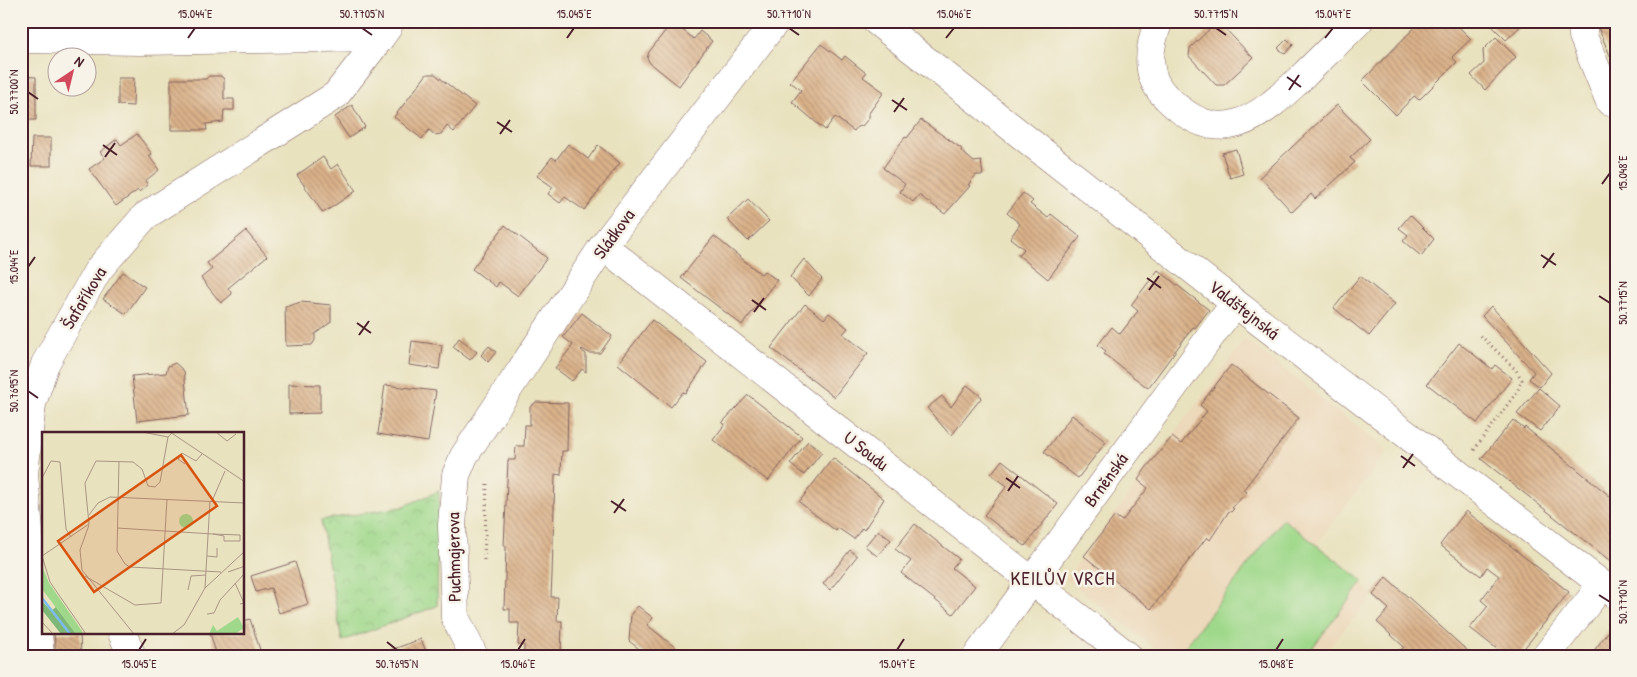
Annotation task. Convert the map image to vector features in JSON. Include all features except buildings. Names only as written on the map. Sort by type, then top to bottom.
[{"type":"street","name":"Sládkova","points":[[464,456],[603,246],[776,21]]},
{"type":"street","name":"Valdštejnská","points":[[876,21],[1235,302],[1609,590]]},
{"type":"street","points":[[1159,21],[1152,42],[1149,65],[1160,92],[1177,109],[1196,121],[1233,125],[1252,119],[1274,103],[1360,21]]},
{"type":"street","points":[[1583,21],[1583,36],[1610,102]]},
{"type":"street","points":[[21,38],[140,31],[387,29]]},
{"type":"street","name":"Šafaříkova","points":[[40,656],[24,474],[32,404],[45,364],[98,270],[145,216],[336,95],[387,29]]},
{"type":"street","name":"U Soudu","points":[[603,246],[1128,656]]},
{"type":"street","name":"Brněnská","points":[[977,656],[1235,302]]},
{"type":"street","name":"Puchmajerova","points":[[464,456],[456,475],[452,525],[455,617],[474,656]]},
{"type":"street","points":[[24,474],[42,503]]},
{"type":"street","points":[[1546,656],[1609,590]]},
{"type":"street","points":[[122,634],[132,656]]},
{"type":"path","points":[[1457,472],[1517,392],[1522,380],[1516,370],[1478,333]]},
{"type":"shaded area","points":[[1245,339],[1388,451],[1317,543],[1373,595],[1322,656],[1165,656],[1066,579]]},
{"type":"green space","points":[[439,491],[437,606],[342,641],[321,520],[402,507]]},
{"type":"green space","points":[[1283,519],[1363,581],[1306,656],[1183,656],[1180,653]]},
{"type":"district","name":"KEILŮV VRCH","points":[[1063,578]]}]
